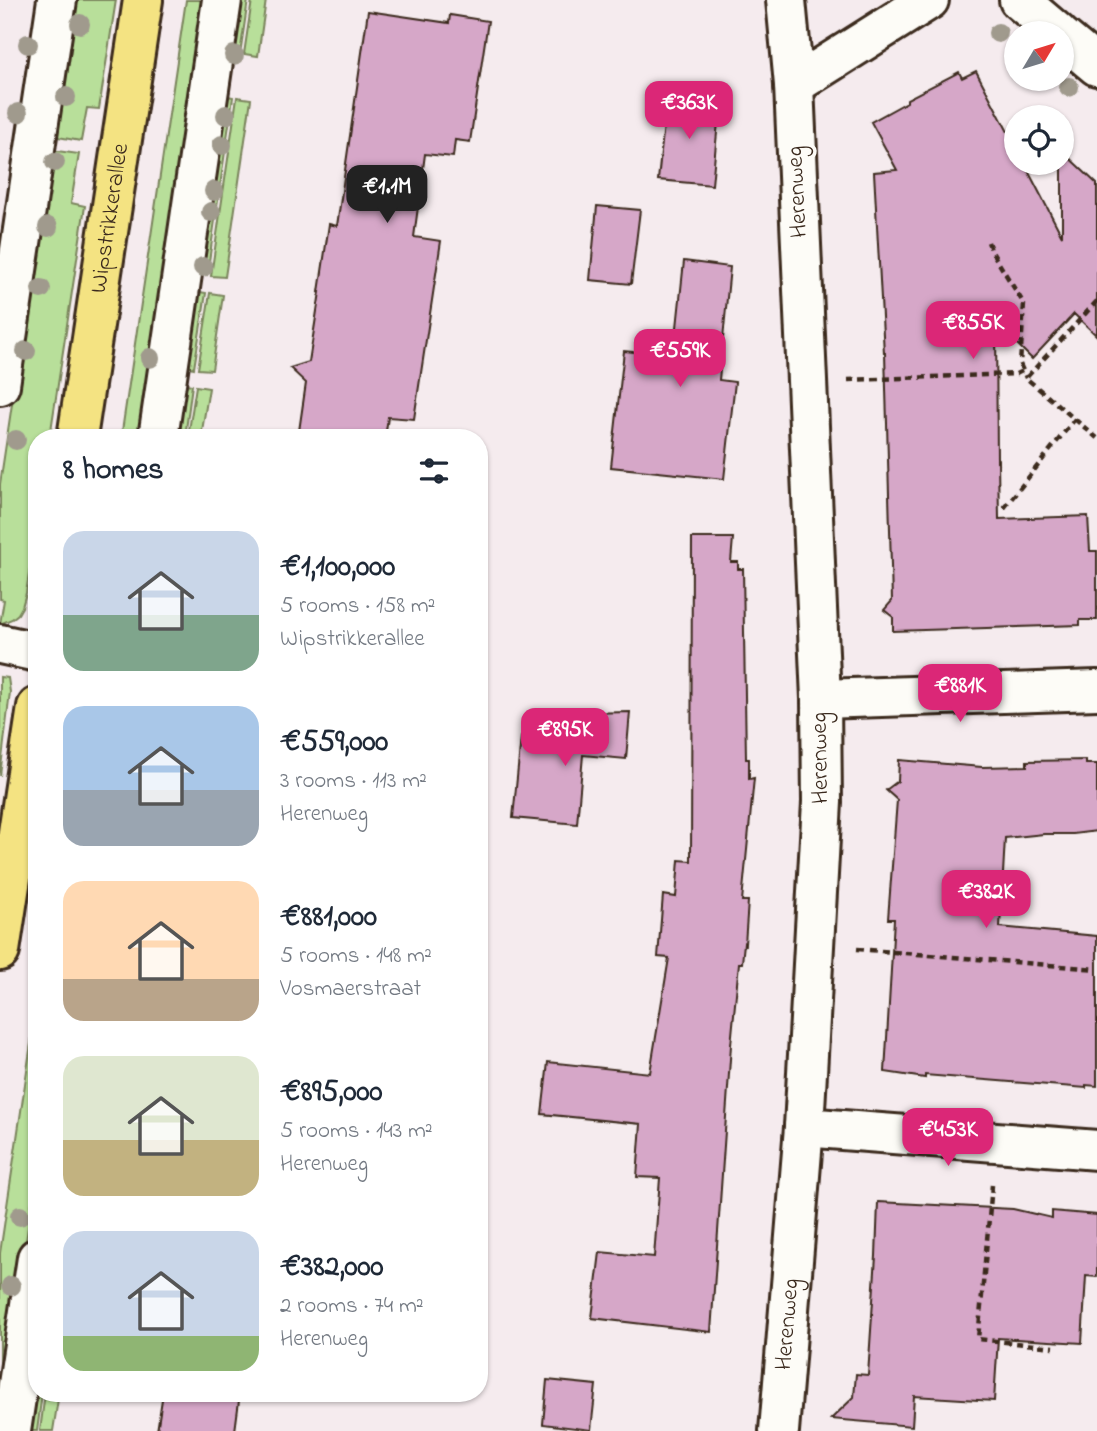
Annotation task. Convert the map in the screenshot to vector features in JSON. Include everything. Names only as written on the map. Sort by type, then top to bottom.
[{"type":"main road","name":"Wipstrikkerallee","points":[[78,429],[143,0]]},
{"type":"main road","points":[[0,951],[28,766]]},
{"type":"street","points":[[0,385],[57,0]]},
{"type":"street","points":[[159,429],[222,0]]},
{"type":"street","name":"Herenweg","points":[[779,1431],[804,1128],[822,802],[821,699],[794,85],[786,0]]},
{"type":"street","points":[[794,85],[929,0]]},
{"type":"street","points":[[1019,0],[1044,21]]},
{"type":"street","points":[[1074,47],[1097,66]]},
{"type":"street","points":[[0,644],[28,650]]},
{"type":"street","points":[[821,699],[1097,690]]},
{"type":"street","points":[[804,1128],[1097,1150]]},
{"type":"street","points":[[11,1431],[28,1318]]},
{"type":"path","points":[[988,242],[1024,304],[1020,364],[1022,371],[1026,378],[1097,438]]},
{"type":"path","points":[[1026,378],[1097,300]]},
{"type":"path","points":[[807,381],[1016,374],[1022,371]]},
{"type":"path","points":[[1004,508],[1075,419]]},
{"type":"path","points":[[814,946],[1097,969]]},
{"type":"path","points":[[996,1142],[978,1339],[1055,1347]]},
{"type":"green space","points":[[72,0],[116,0],[99,109],[87,108],[81,141],[52,136]]},
{"type":"green space","points":[[186,0],[209,0],[146,429],[122,429]]},
{"type":"green space","points":[[237,0],[248,0],[239,61],[229,59]]},
{"type":"green space","points":[[252,0],[266,0],[258,56],[244,54]]},
{"type":"green space","points":[[223,95],[233,97],[207,275],[197,273]]},
{"type":"green space","points":[[237,97],[251,99],[225,277],[211,276]]},
{"type":"green space","points":[[50,150],[79,154],[71,203],[85,206],[51,429],[28,429],[26,593],[18,614],[0,624],[4,600],[0,599],[0,484]]},
{"type":"green space","points":[[194,291],[206,293],[194,368],[184,366]]},
{"type":"green space","points":[[210,293],[223,295],[212,370],[198,369]]},
{"type":"green space","points":[[181,383],[192,385],[186,429],[174,429]]},
{"type":"green space","points":[[196,386],[209,388],[202,429],[189,429]]},
{"type":"green space","points":[[0,677],[8,678],[10,692],[0,776]]},
{"type":"green space","points":[[28,1064],[28,1228],[0,1414],[0,1253]]},
{"type":"green space","points":[[30,1402],[41,1402],[37,1431],[24,1431]]},
{"type":"green space","points":[[44,1402],[58,1402],[53,1431],[40,1431]]},
{"type":"building","points":[[368,11],[449,23],[450,15],[488,21],[470,142],[455,140],[453,157],[425,154],[414,237],[441,241],[414,419],[388,417],[386,429],[299,429],[306,383],[290,368],[309,362],[329,224],[337,226]]},
{"type":"building","points":[[976,71],[1004,124],[1004,175],[1030,175],[1062,236],[1062,175],[1074,175],[1074,162],[1097,184],[1097,336],[1074,314],[1032,359],[996,323],[999,519],[1088,516],[1090,551],[1097,551],[1097,620],[1080,620],[1080,625],[893,631],[893,617],[884,610],[892,601],[885,353],[874,172],[897,170],[871,122],[907,102],[907,99],[959,72],[962,78]]},
{"type":"building","points":[[667,96],[720,101],[712,185],[658,180]]},
{"type":"building","points":[[597,206],[640,210],[631,284],[590,280]]},
{"type":"building","points":[[684,261],[730,267],[719,380],[735,382],[724,479],[611,467],[624,351],[674,356]]},
{"type":"building","points":[[692,538],[733,538],[731,562],[738,562],[738,569],[743,569],[746,759],[749,759],[749,779],[754,778],[742,901],[748,901],[745,944],[742,963],[739,963],[731,1045],[711,1332],[592,1318],[600,1252],[654,1257],[660,1178],[637,1177],[641,1124],[542,1114],[548,1062],[650,1073],[669,958],[658,957],[663,895],[676,897],[679,860],[691,861]]},
{"type":"building","points":[[630,712],[626,759],[583,755],[577,824],[513,818],[521,737],[583,743],[586,713]]},
{"type":"building","points":[[899,760],[982,767],[1027,766],[1027,761],[1086,760],[1086,764],[1097,764],[1097,831],[1005,838],[1000,927],[1097,936],[1097,1086],[1086,1085],[1086,1088],[925,1075],[925,1078],[885,1072],[894,919],[888,919],[897,800],[886,790],[898,781]]},
{"type":"building","points":[[878,1202],[1013,1209],[1052,1218],[1052,1211],[1097,1215],[1097,1277],[1086,1276],[1082,1343],[998,1338],[994,1401],[914,1396],[912,1426],[831,1419],[854,1397],[856,1374],[868,1375]]},
{"type":"building","points":[[547,1380],[596,1385],[591,1430],[543,1424]]},
{"type":"building","points":[[162,1402],[239,1402],[235,1431],[157,1431]]}]
